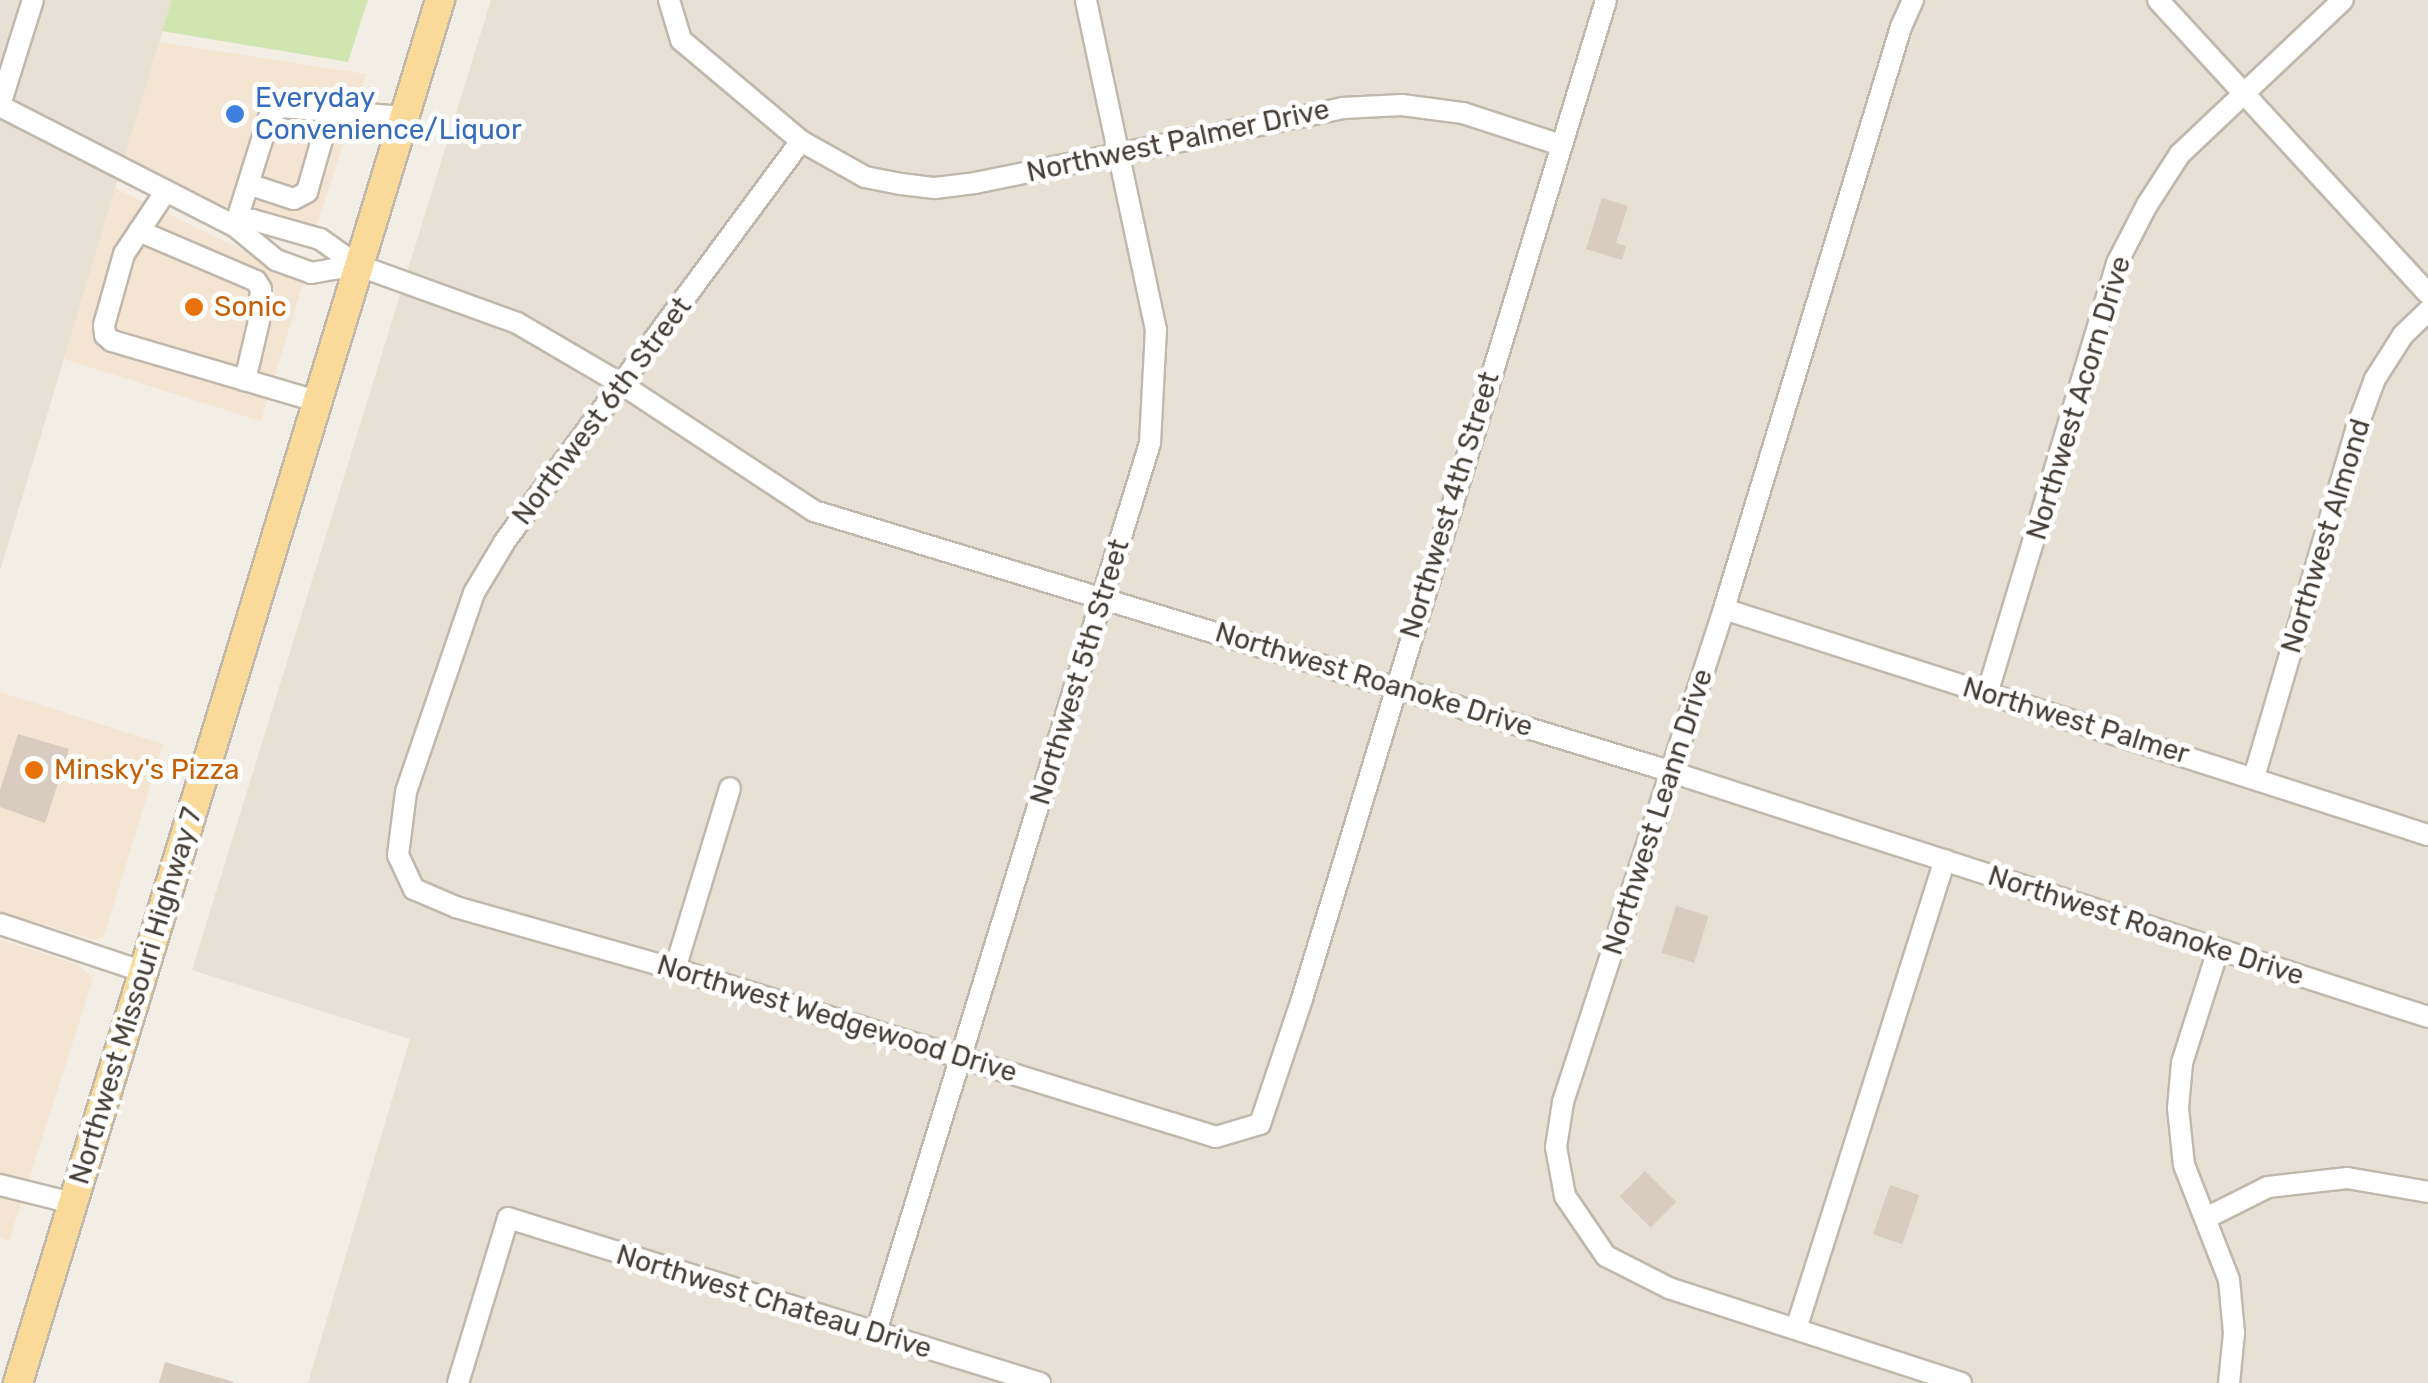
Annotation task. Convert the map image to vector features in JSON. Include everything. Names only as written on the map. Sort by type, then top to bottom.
[{"type":"main road","name":"Northwest Missouri Highway 7","points":[[18,1383],[440,0]]},
{"type":"street","points":[[33,0],[0,106],[164,194],[234,226],[276,260],[311,273],[357,264]]},
{"type":"street","points":[[668,0],[681,40],[801,141]]},
{"type":"street","name":"Northwest 5th Street","points":[[876,1332],[1150,443],[1156,330],[1086,0]]},
{"type":"street","name":"Northwest 4th Street","points":[[1260,1124],[1302,999],[1606,0]]},
{"type":"street","name":"Northwest Leann Drive","points":[[1913,0],[1901,27],[1724,609],[1563,1102],[1556,1147],[1565,1196],[1606,1256],[1668,1288],[1961,1383]]},
{"type":"street","points":[[2158,0],[2428,294]]},
{"type":"street","name":"Northwest Acorn Drive","points":[[1987,694],[2118,263],[2180,154],[2344,0]]},
{"type":"street","name":"Northwest Palmer Drive","points":[[801,141],[864,177],[935,188],[1342,108],[1402,105],[1463,113],[1560,145]]},
{"type":"street","points":[[234,226],[270,114],[282,107],[403,117]]},
{"type":"street","points":[[248,184],[294,199],[307,192],[330,112]]},
{"type":"street","name":"Northwest 6th Street","points":[[414,889],[398,855],[406,792],[474,592],[504,543],[801,141]]},
{"type":"street","points":[[164,194],[124,254],[104,324],[105,335],[112,341],[316,401]]},
{"type":"street","name":"Northwest Roanoke Drive","points":[[234,226],[253,220],[320,239],[357,264],[517,323],[623,384],[814,511],[1672,772],[2428,1017]]},
{"type":"street","points":[[138,231],[256,280],[261,289],[259,321],[245,380]]},
{"type":"street","name":"Northwest Almond","points":[[2254,777],[2356,430],[2375,379],[2404,335],[2428,311]]},
{"type":"street","name":"Northwest Palmer","points":[[1724,609],[2428,835]]},
{"type":"street","points":[[675,968],[730,788]]},
{"type":"street","points":[[1796,1329],[1945,860]]},
{"type":"street","name":"Northwest Wedgewood Drive","points":[[414,889],[456,907],[675,968],[1216,1136],[1260,1124]]},
{"type":"street","points":[[0,924],[144,972]]},
{"type":"street","points":[[2218,950],[2182,1063],[2178,1108],[2184,1164],[2208,1217],[2229,1280],[2234,1333],[2229,1383]]},
{"type":"street","points":[[2208,1217],[2268,1187],[2347,1178],[2428,1192]]},
{"type":"street","points":[[0,1184],[73,1204]]},
{"type":"street","name":"Northwest Chateau Drive","points":[[458,1383],[508,1218],[1040,1383]]},
{"type":"shaded area","points":[[0,0],[172,0],[0,571]]},
{"type":"shaded area","points":[[491,0],[2428,0],[2428,1383],[308,1383],[410,1039],[192,970]]},
{"type":"shaded area","points":[[159,42],[366,74],[316,228],[215,203],[124,159]]},
{"type":"shaded area","points":[[115,188],[304,280],[261,421],[64,359]]},
{"type":"shaded area","points":[[0,692],[163,744],[104,936],[96,940],[0,912]]},
{"type":"shaded area","points":[[0,940],[77,964],[93,979],[9,1241],[0,1238]]},
{"type":"green space","points":[[172,0],[368,0],[348,62],[162,31]]},
{"type":"building","points":[[1602,198],[1628,206],[1616,243],[1626,246],[1622,260],[1586,249]]},
{"type":"building","name":"Minsky's Pizza","points":[[18,734],[69,749],[45,823],[0,807],[0,790]]},
{"type":"building","points":[[1676,906],[1709,916],[1694,963],[1662,953]]},
{"type":"building","points":[[1645,1171],[1676,1202],[1651,1228],[1620,1196]]},
{"type":"building","points":[[1890,1185],[1919,1195],[1902,1244],[1873,1234]]},
{"type":"building","points":[[165,1362],[234,1382],[234,1383],[159,1383]]},
{"type":"place","name":"Everyday Convenience/Liquor","points":[[235,114]]},
{"type":"place","name":"Sonic","points":[[194,307]]},
{"type":"place","name":"Minsky's Pizza","points":[[34,770]]}]
